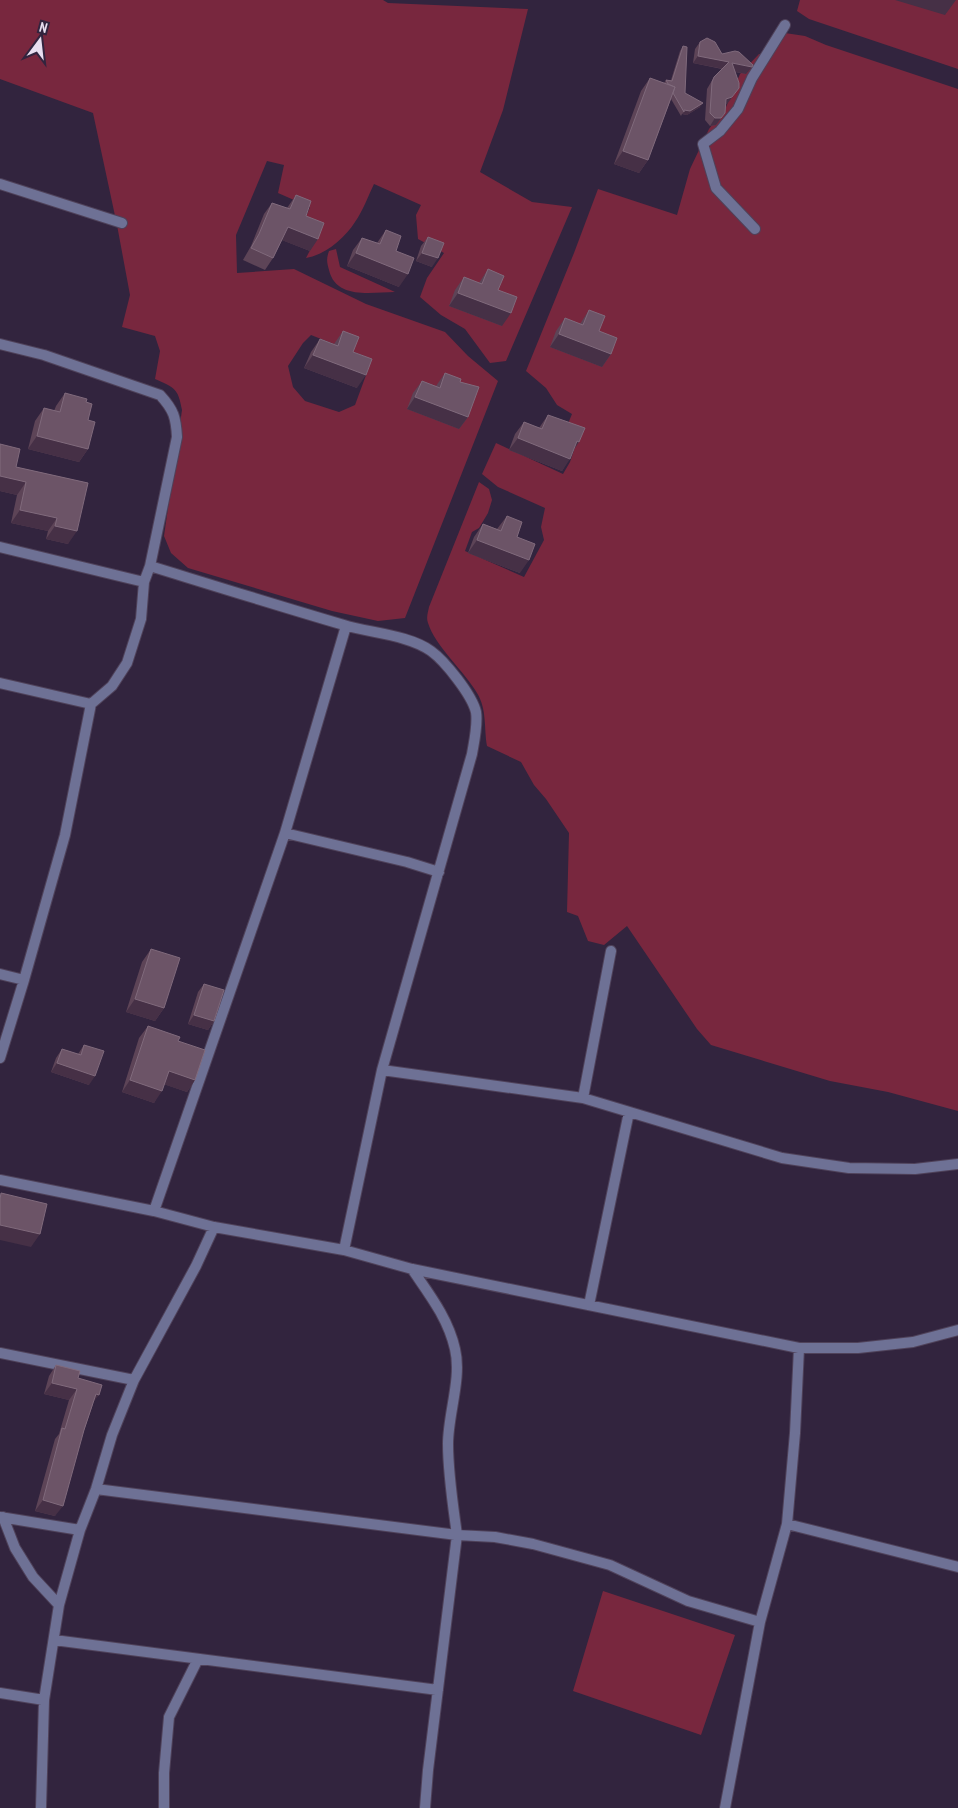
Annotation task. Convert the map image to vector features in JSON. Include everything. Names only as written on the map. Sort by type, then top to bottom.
[{"type":"street","points":[[755,229],[716,188],[703,144],[720,131],[738,109],[752,78],[785,25]]},
{"type":"street","points":[[0,184],[122,223]]},
{"type":"street","points":[[0,344],[44,355],[160,395],[176,417],[177,437],[150,566],[144,582],[141,618],[127,663],[112,686],[91,704],[65,835],[0,1058]]},
{"type":"street","points":[[0,547],[144,582]]},
{"type":"street","points":[[150,566],[346,626],[409,641],[431,651],[450,669],[464,689],[476,712],[472,754],[382,1070],[344,1250]]},
{"type":"street","points":[[154,1211],[285,833],[346,626]]},
{"type":"street","points":[[0,683],[91,704]]},
{"type":"street","points":[[285,833],[407,862],[439,872]]},
{"type":"street","points":[[583,1098],[611,951]]},
{"type":"street","points":[[0,974],[24,980]]},
{"type":"street","points":[[382,1070],[583,1098],[782,1158],[849,1168],[914,1170],[958,1164]]},
{"type":"street","points":[[589,1305],[629,1112]]},
{"type":"street","points":[[0,1180],[154,1211],[214,1227],[344,1250],[412,1269],[799,1348],[858,1348],[913,1342],[958,1330]]},
{"type":"street","points":[[41,1808],[44,1700],[59,1605],[80,1530],[96,1489],[112,1434],[134,1380],[196,1266],[214,1227]]},
{"type":"street","points":[[412,1269],[444,1316],[456,1350],[456,1373],[448,1443],[451,1496],[457,1535],[425,1808]]},
{"type":"street","points":[[725,1808],[760,1622],[787,1524],[795,1433],[799,1348]]},
{"type":"street","points":[[0,1353],[134,1380]]},
{"type":"street","points":[[96,1489],[457,1535],[495,1537],[533,1544],[610,1565],[688,1601],[760,1622]]},
{"type":"street","points":[[2,1517],[80,1530]]},
{"type":"street","points":[[2,1517],[19,1555],[34,1577],[59,1605]]},
{"type":"street","points":[[787,1524],[958,1567]]},
{"type":"street","points":[[54,1640],[438,1690]]},
{"type":"street","points":[[164,1808],[164,1773],[169,1717],[198,1659]]},
{"type":"street","points":[[0,1693],[44,1700]]},
{"type":"shaded area","points":[[0,0],[383,0],[388,3],[528,9],[503,110],[480,172],[532,202],[572,207],[506,361],[490,363],[465,329],[441,315],[420,297],[427,278],[444,253],[418,239],[416,215],[421,205],[374,184],[360,213],[346,234],[327,250],[306,258],[319,233],[302,227],[310,207],[278,193],[284,165],[267,161],[236,235],[237,273],[294,269],[366,304],[445,332],[468,356],[498,381],[405,618],[378,621],[332,611],[188,568],[171,553],[164,536],[182,410],[175,390],[155,379],[160,351],[155,336],[122,327],[130,295],[93,113],[0,79]],"holes":[[[311,335],[364,356],[369,367],[355,405],[339,412],[305,401],[293,387],[288,366],[303,343]]]},
{"type":"shaded area","points":[[800,0],[958,0],[958,69],[809,19],[797,11]]},
{"type":"shaded area","points":[[785,33],[805,36],[826,45],[958,89],[958,1111],[888,1092],[830,1081],[711,1045],[697,1029],[627,926],[604,945],[588,941],[578,916],[567,912],[569,833],[534,785],[521,762],[487,746],[484,712],[480,699],[472,685],[443,650],[427,621],[429,607],[479,482],[489,489],[492,500],[488,513],[479,528],[472,532],[465,551],[524,577],[544,540],[541,527],[545,508],[498,487],[482,474],[496,443],[563,474],[570,462],[579,435],[565,431],[572,414],[557,405],[546,388],[526,371],[598,189],[677,215],[690,169],[709,129],[726,107],[740,74],[759,54],[772,55]]},
{"type":"shaded area","points":[[336,249],[340,267],[395,292],[356,292],[339,286],[333,280],[327,261],[329,251]]},
{"type":"shaded area","points":[[603,1591],[735,1635],[701,1735],[573,1691]]},
{"type":"building","points":[[707,38],[715,42],[722,54],[739,52],[753,65],[752,67],[732,63],[739,88],[732,97],[726,99],[725,113],[721,118],[715,118],[710,113],[712,82],[714,77],[729,62],[698,56],[700,42]]},
{"type":"building","points":[[683,46],[687,47],[685,93],[703,103],[690,111],[684,110],[684,112],[673,93],[675,87],[668,84],[666,80],[672,81]]},
{"type":"building","points":[[650,78],[675,87],[648,160],[623,151]]},
{"type":"building","points":[[296,195],[311,201],[306,216],[324,223],[318,239],[288,227],[273,258],[251,248],[272,203],[290,209]]},
{"type":"building","points":[[386,230],[401,236],[396,251],[414,258],[408,274],[356,253],[362,238],[380,244]]},
{"type":"building","points":[[428,237],[444,243],[438,258],[422,253]]},
{"type":"building","points":[[488,269],[504,276],[498,290],[517,297],[511,313],[458,293],[464,277],[482,284]]},
{"type":"building","points":[[589,310],[605,316],[599,331],[617,338],[611,354],[559,334],[565,318],[583,325]]},
{"type":"building","points":[[343,331],[359,337],[353,352],[372,359],[366,375],[313,355],[320,339],[338,346]]},
{"type":"building","points":[[445,373],[461,379],[460,382],[479,387],[468,417],[415,397],[422,381],[440,388]]},
{"type":"building","points":[[65,393],[87,399],[86,402],[92,404],[88,420],[95,422],[88,449],[37,436],[44,408],[60,412]]},
{"type":"building","points":[[548,415],[585,428],[579,442],[577,441],[570,459],[518,438],[524,422],[542,429]]},
{"type":"building","points":[[0,444],[20,449],[16,467],[88,483],[77,531],[55,526],[57,518],[20,510],[26,482],[0,476]]},
{"type":"building","points":[[507,516],[522,522],[517,537],[535,544],[529,560],[477,540],[483,524],[501,531]]},
{"type":"building","points":[[151,949],[180,958],[164,1008],[135,999]]},
{"type":"building","points":[[204,984],[224,990],[214,1021],[194,1015]]},
{"type":"building","points":[[148,1026],[180,1037],[178,1041],[205,1050],[195,1080],[169,1071],[162,1091],[130,1080]]},
{"type":"building","points":[[84,1045],[104,1051],[95,1076],[57,1063],[62,1049],[81,1055]]},
{"type":"building","points":[[1,1193],[47,1204],[40,1234],[0,1225]]},
{"type":"building","points":[[56,1365],[80,1371],[78,1378],[102,1385],[99,1395],[96,1394],[84,1430],[63,1506],[43,1500],[62,1428],[65,1429],[77,1389],[52,1383]]}]
